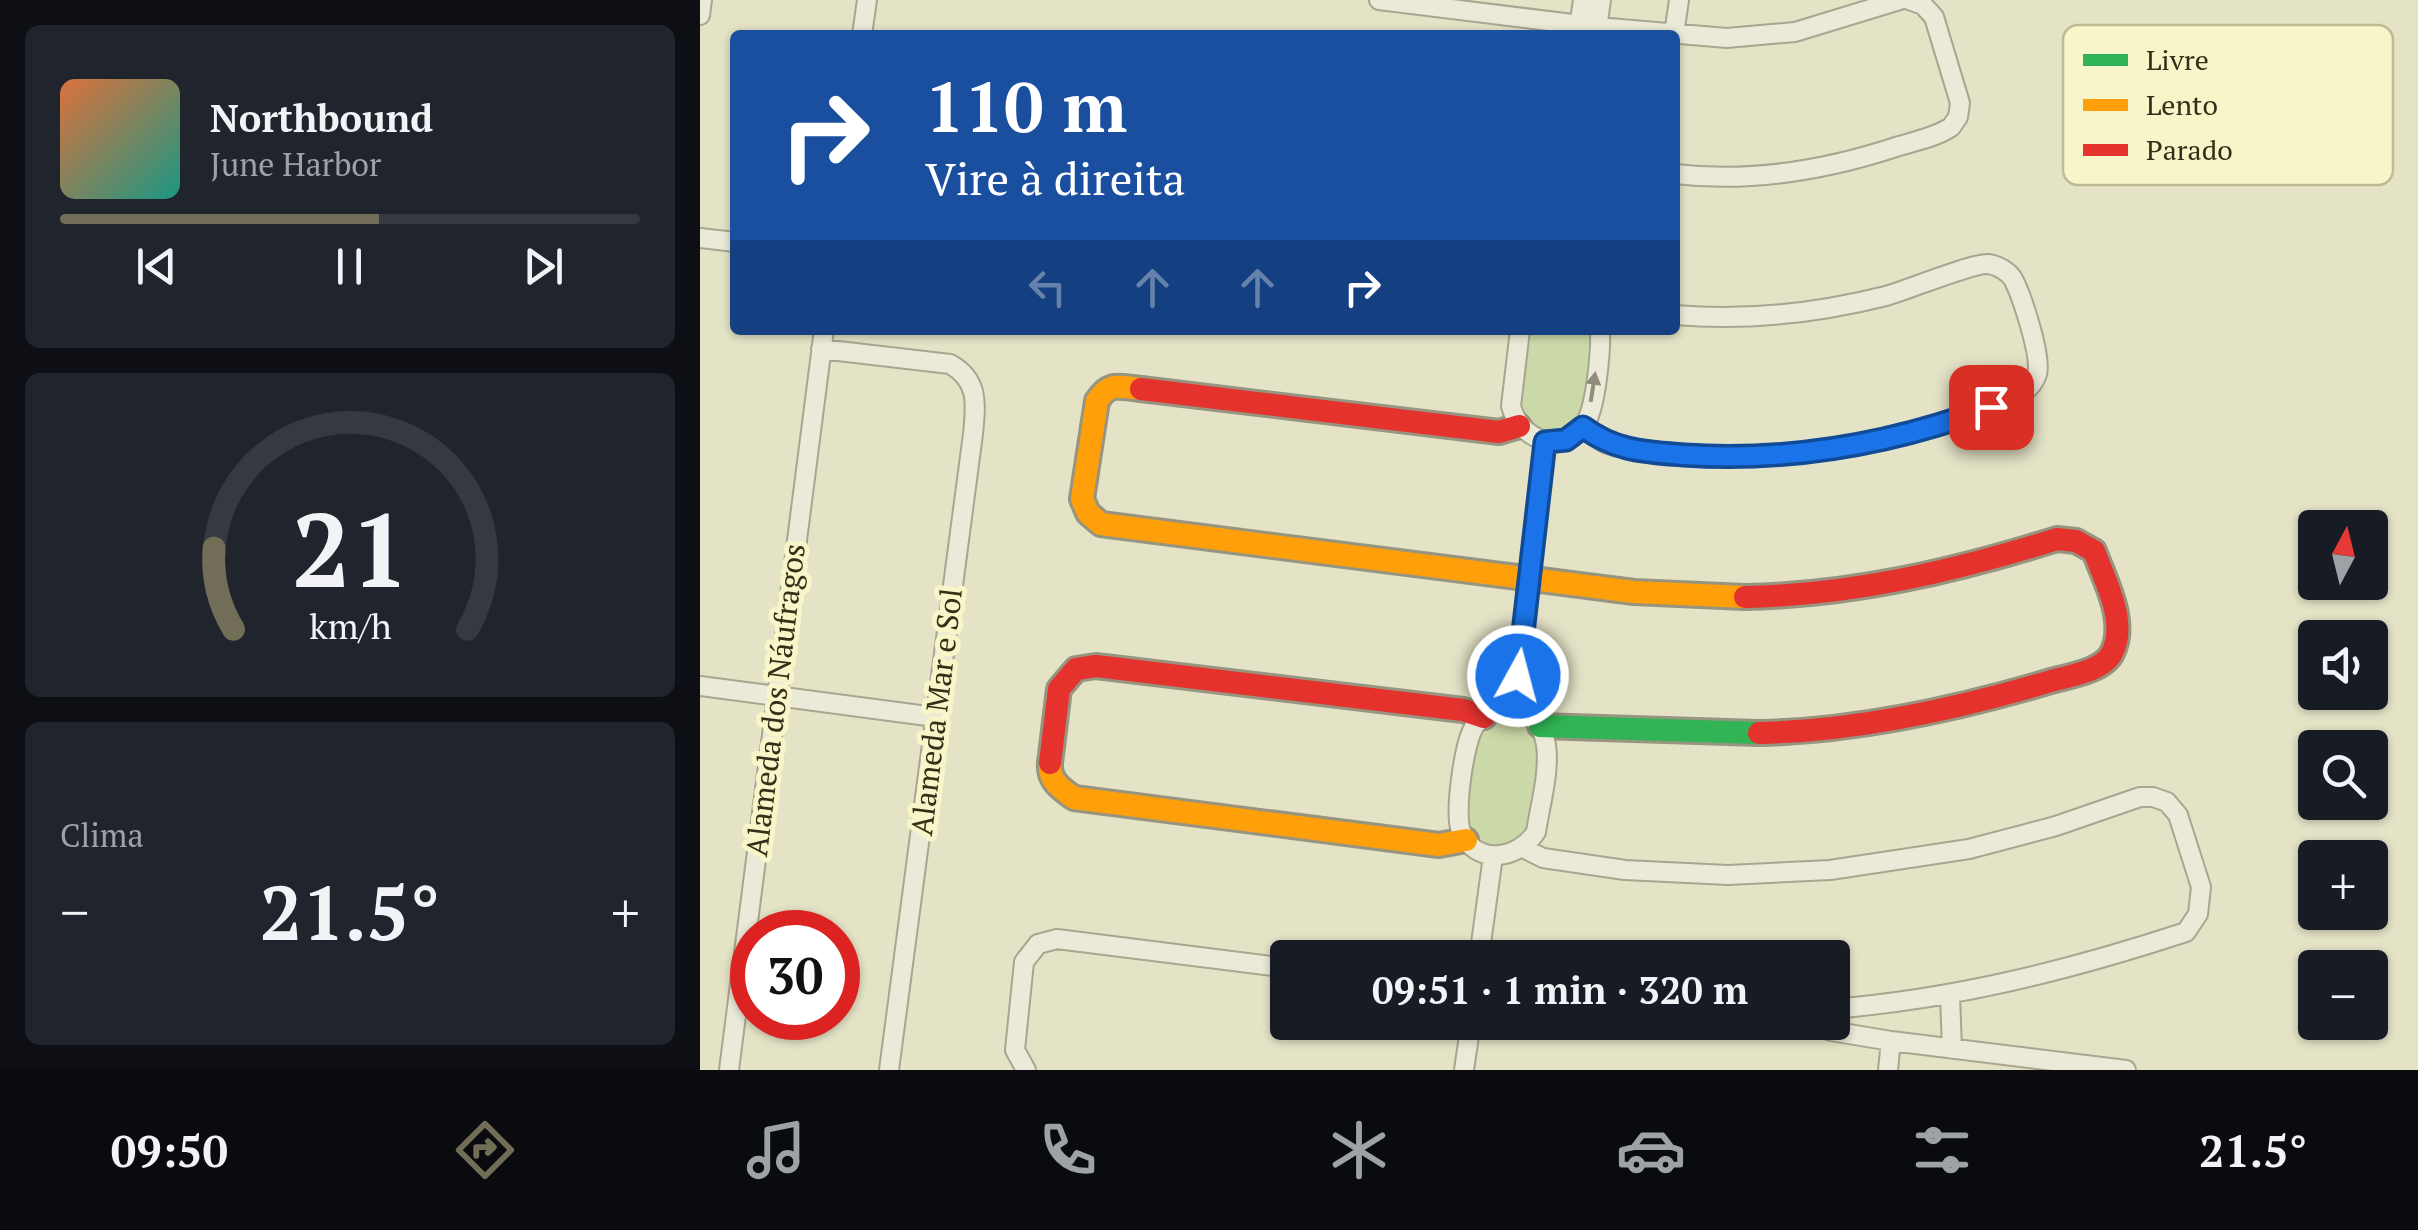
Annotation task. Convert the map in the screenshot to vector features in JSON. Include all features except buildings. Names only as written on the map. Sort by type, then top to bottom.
[{"type":"street","points":[[700,16],[702,0]]},
{"type":"street","points":[[863,30],[867,0]]},
{"type":"street","points":[[1380,0],[1588,30]]},
{"type":"street","points":[[1583,0],[1588,30]]},
{"type":"street","points":[[1588,30],[1601,0]]},
{"type":"street","points":[[1674,30],[1678,0]]},
{"type":"street","points":[[1680,34],[1771,36],[1819,26],[1900,0]]},
{"type":"street","points":[[1680,174],[1754,176],[1814,169],[1867,157],[1951,128],[1960,102],[1934,17],[1909,0]]},
{"type":"street","points":[[700,238],[730,241]]},
{"type":"street","points":[[1583,427],[1605,443],[1667,454],[1743,456],[1820,451],[1890,439],[1958,420],[2024,393],[2038,371],[2038,356],[2014,280],[1993,265],[1978,265],[1900,292],[1820,310],[1752,316],[1680,315]]},
{"type":"street","points":[[1519,335],[1511,406],[1518,426],[1545,442],[1566,440],[1589,418],[1599,335]]},
{"type":"street","name":"Alameda Mar e Sol","points":[[822,340],[950,364],[974,386],[976,407],[889,1070]]},
{"type":"street","name":"Alameda dos Náufragos","points":[[729,1070],[822,340]]},
{"type":"street","points":[[1518,426],[1499,432],[1110,387],[1097,401],[1082,499],[1088,512],[1102,524],[1664,595],[1798,594],[1929,576],[2067,539],[2094,551],[2118,626],[2118,644],[2106,663],[2011,694],[1899,719],[1764,733],[1670,732],[1560,723],[1540,726]]},
{"type":"street","points":[[1514,710],[1545,442]]},
{"type":"street","points":[[1466,840],[1439,845],[1074,798],[1058,787],[1050,771],[1059,689],[1076,669],[1096,666],[1464,710],[1484,717]]},
{"type":"street","points":[[700,686],[936,717]]},
{"type":"street","points":[[1503,709],[1514,710],[1524,712],[1540,726],[1548,755],[1536,832],[1514,854],[1492,856],[1466,840],[1458,820],[1467,743],[1484,717],[1503,709]]},
{"type":"street","points":[[1522,848],[1543,858],[1625,870],[1728,875],[1796,873],[1969,849],[2056,826],[2140,797],[2159,798],[2173,808],[2201,887],[2198,914],[2186,932],[2072,968],[1950,994],[1850,1007]]},
{"type":"street","points":[[1481,940],[1492,856]]},
{"type":"street","points":[[1026,1070],[1015,1050],[1024,962],[1032,949],[1044,941],[1057,939],[1270,966]]},
{"type":"street","points":[[1950,994],[1952,1049]]},
{"type":"street","points":[[1850,1034],[2126,1070]]},
{"type":"street","points":[[1464,1070],[1468,1040]]},
{"type":"street","points":[[1888,1070],[1891,1041]]},
{"type":"green space","points":[[1527,335],[1592,335],[1586,395],[1572,424],[1562,433],[1538,431],[1527,421],[1520,408]]},
{"type":"green space","points":[[1504,717],[1531,727],[1539,751],[1528,829],[1524,836],[1502,848],[1478,841],[1466,819],[1475,745],[1488,723]]},
{"type":"traffic: fast","points":[[1540,726],[1759,733]]},
{"type":"traffic: slow","points":[[1141,389],[1111,388],[1097,401],[1082,499],[1088,513],[1101,524],[1634,592],[1745,597]]},
{"type":"traffic: slow","points":[[1050,763],[1053,779],[1074,798],[1439,845],[1466,840]]},
{"type":"traffic: jam","points":[[1141,389],[1499,432],[1519,426]]},
{"type":"traffic: jam","points":[[1745,597],[1825,592],[1903,579],[2057,539],[2076,541],[2094,551],[2116,615],[2112,653],[2085,672],[1907,717],[1759,733]]},
{"type":"traffic: jam","points":[[1050,763],[1059,689],[1076,669],[1096,666],[1463,710],[1484,717]]},
{"type":"route","points":[[1518,676],[1545,442],[1566,440],[1583,427],[1605,443],[1628,449],[1705,456],[1782,455],[1890,439],[1991,407]]}]
